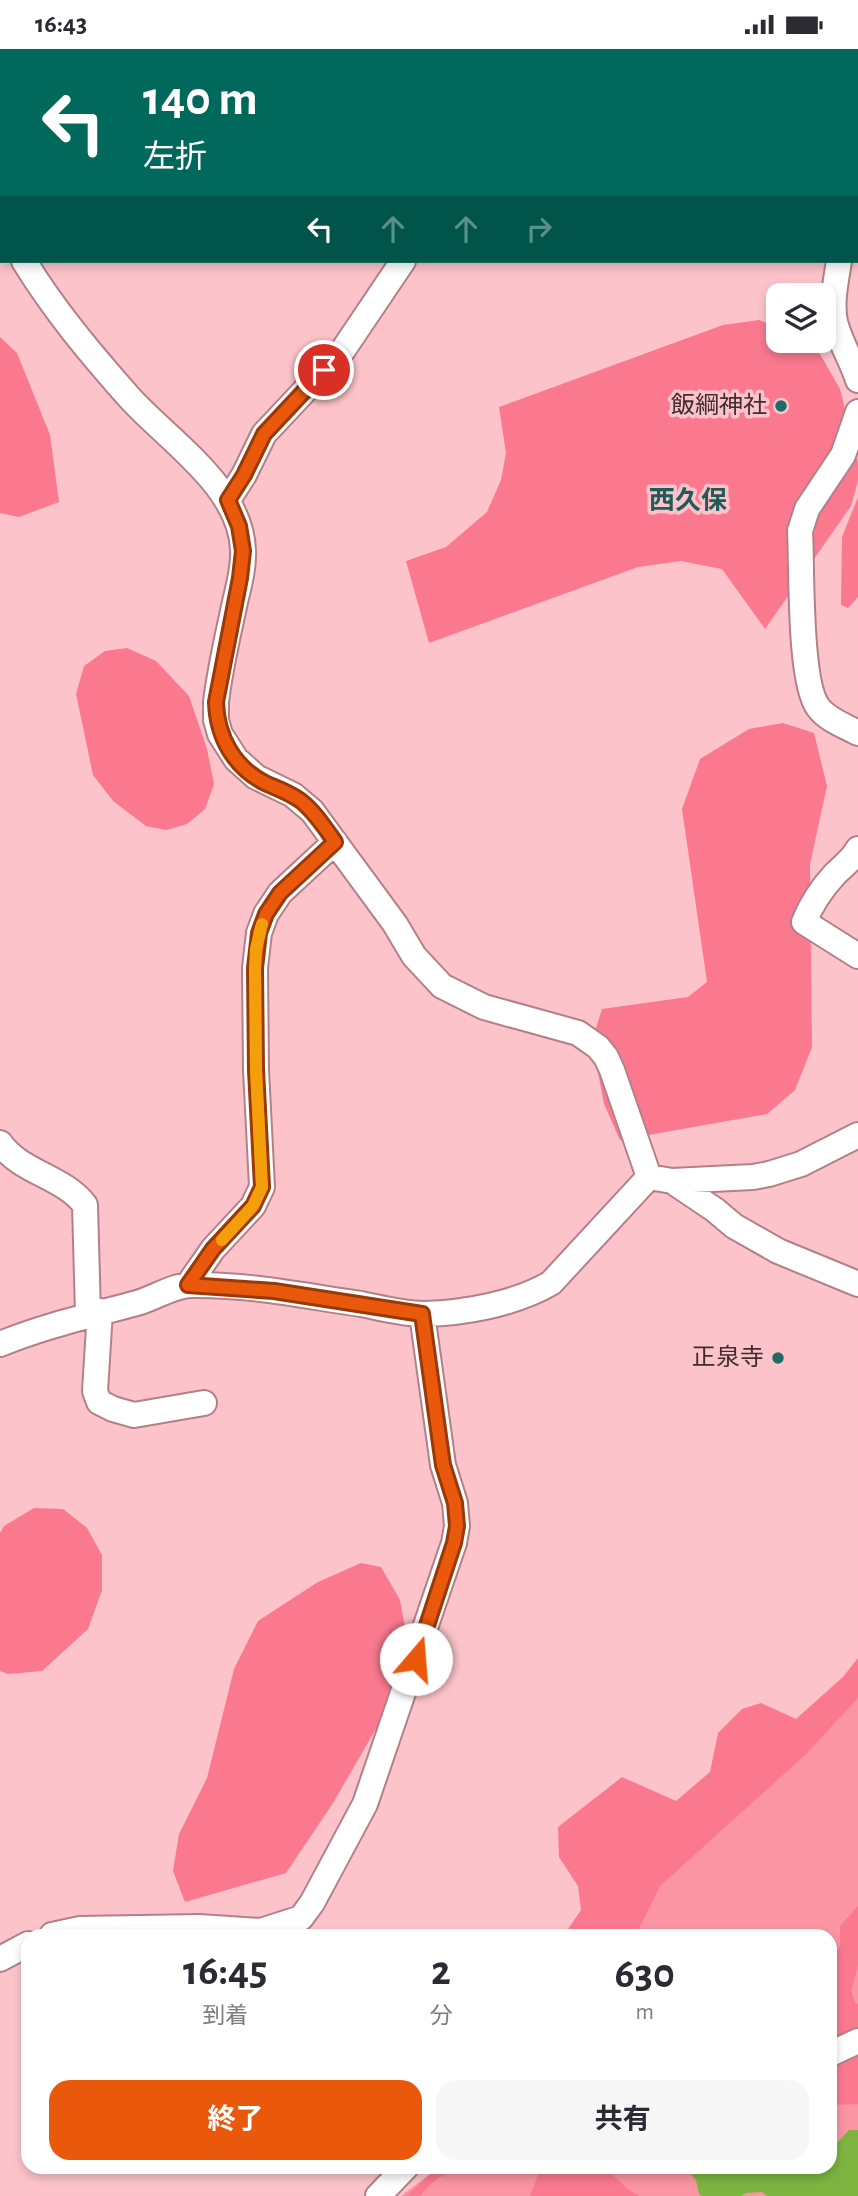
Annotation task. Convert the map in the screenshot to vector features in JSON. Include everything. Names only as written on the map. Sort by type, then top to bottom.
[{"type":"street","points":[[25,263],[52,305],[83,345],[131,400],[209,477],[228,500],[239,526],[243,551],[216,702],[216,720],[220,734],[246,770],[303,803],[395,924],[414,956],[442,986],[484,1007],[578,1033],[598,1047],[612,1070],[660,1179],[715,1210],[734,1226],[778,1251],[858,1284]]},
{"type":"street","points":[[228,500],[264,434],[343,350],[402,263]]},
{"type":"street","points":[[839,263],[832,302],[836,325],[852,359],[858,380]]},
{"type":"street","points":[[858,412],[843,455],[807,509],[800,531],[808,683],[817,707],[858,733]]},
{"type":"street","points":[[188,1285],[213,1249],[253,1206],[262,1187],[256,1070],[255,968],[259,933],[266,914],[280,893],[335,842]]},
{"type":"street","points":[[858,849],[822,892],[804,922],[858,956]]},
{"type":"street","points":[[0,1344],[30,1332],[188,1285],[274,1291],[422,1314],[507,1301],[538,1291],[551,1283],[660,1179],[753,1177],[769,1174],[801,1164],[858,1135]]},
{"type":"street","points":[[0,1143],[18,1162],[69,1190],[85,1205],[94,1312],[95,1391],[99,1402],[134,1415],[204,1403]]},
{"type":"street","points":[[267,1929],[301,1918],[312,1903],[365,1804],[454,1543],[457,1526],[455,1503],[443,1465],[422,1314]]},
{"type":"street","points":[[80,1929],[230,1929]]},
{"type":"street","points":[[0,1959],[21,1948]]},
{"type":"street","points":[[837,2051],[858,2041]]},
{"type":"street","points":[[378,2196],[400,2174]]},
{"type":"shaded area","points":[[759,320],[766,323],[766,353],[820,354],[840,389],[858,462],[858,481],[851,506],[765,629],[722,569],[681,561],[638,567],[429,643],[406,561],[446,547],[487,512],[501,480],[506,453],[499,407],[723,325]]},
{"type":"shaded area","points":[[0,337],[17,353],[50,435],[59,502],[19,517],[0,513]]},
{"type":"shaded area","points":[[858,497],[858,597],[848,608],[841,605],[842,537]]},
{"type":"shaded area","points":[[127,648],[156,661],[189,696],[207,749],[214,784],[205,809],[187,824],[166,830],[146,826],[113,801],[93,775],[76,694],[84,666],[105,651]]},
{"type":"shaded area","points":[[783,723],[814,733],[827,786],[810,864],[812,1047],[795,1090],[767,1114],[620,1140],[604,1104],[592,1041],[602,1009],[688,997],[707,982],[682,809],[700,759],[749,729]]},
{"type":"shaded area","points":[[34,1508],[63,1509],[87,1528],[102,1555],[102,1590],[88,1629],[42,1671],[8,1674],[0,1671],[0,1533],[4,1526]]},
{"type":"shaded area","points":[[361,1563],[381,1567],[400,1600],[406,1633],[395,1696],[333,1803],[286,1873],[185,1902],[173,1871],[179,1834],[207,1778],[234,1669],[258,1621],[318,1582]]},
{"type":"shaded area","points":[[858,1658],[858,1698],[804,1756],[660,1886],[639,1929],[568,1929],[581,1910],[578,1886],[559,1857],[558,1827],[622,1777],[676,1801],[710,1772],[718,1733],[742,1709],[761,1703],[796,1719],[843,1677]]},
{"type":"shaded area","points":[[858,1678],[858,2196],[401,2196],[430,2174],[837,2174],[837,1929],[632,1929],[655,1873]]},
{"type":"shaded area","points":[[858,1906],[858,1966],[851,1990],[855,2003],[858,2004],[858,2104],[837,2105],[837,1951],[840,1946],[840,1926]]},
{"type":"shaded area","points":[[849,2130],[858,2130],[858,2196],[767,2196],[762,2192],[741,2196],[702,2196],[699,2194],[696,2180],[690,2174],[837,2174],[837,2143]]},
{"type":"shaded area","points":[[430,2174],[447,2174],[420,2196],[406,2196]]},
{"type":"shaded area","points":[[538,2174],[612,2174],[639,2196],[530,2196]]},
{"type":"slow traffic","points":[[222,1240],[247,1214],[262,1187],[256,1070],[255,968],[262,924]]},
{"type":"place","name":"飯綱神社","points":[[781,406]]},
{"type":"place","name":"正泉寺","points":[[778,1358]]},
{"type":"district","name":"西久保","points":[[688,501]]},
{"type":"route","points":[[324,370],[264,434],[228,500],[239,526],[243,551],[218,684],[216,720],[229,749],[246,770],[303,803],[335,842],[280,893],[266,914],[259,933],[255,968],[256,1070],[262,1187],[247,1214],[213,1249],[188,1285],[274,1291],[422,1314],[443,1465],[455,1503],[457,1526],[454,1543],[416,1659]]}]
